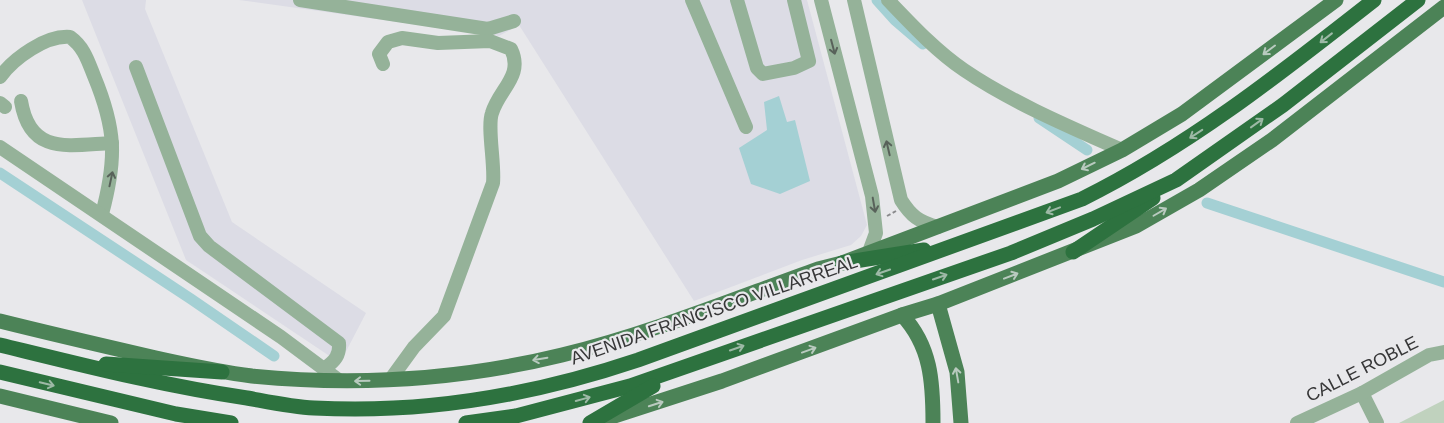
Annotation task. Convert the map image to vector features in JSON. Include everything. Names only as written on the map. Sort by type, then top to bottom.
[{"type":"highway","name":"AVENIDA FRANCISCO VILLARREAL","points":[[0,345],[77,364],[208,392],[312,408],[396,408],[500,396],[603,372],[1023,222],[1082,199],[1167,153],[1265,85],[1374,0]]},
{"type":"highway","points":[[1073,252],[1112,227],[1275,110],[1418,0]]},
{"type":"highway","points":[[1380,30],[1432,0]]},
{"type":"highway","points":[[466,423],[516,416],[630,386],[1011,253],[1093,219],[1176,180]]},
{"type":"highway","points":[[842,263],[879,259],[960,243]]},
{"type":"highway","points":[[591,423],[699,361]]},
{"type":"highway","points":[[77,364],[118,364],[222,372]]},
{"type":"highway","points":[[0,372],[176,414],[231,423]]},
{"type":"main road","name":"AVENIDA FRANCISCO VILLARREAL","points":[[0,321],[222,372],[340,381],[390,380],[461,374],[568,354],[632,335],[842,263],[1058,180],[1122,150],[1182,114],[1327,3]]},
{"type":"main road","points":[[591,423],[714,384],[902,315],[938,304],[1136,226],[1199,190],[1272,140],[1444,8]]},
{"type":"main road","points":[[938,304],[957,372],[961,423]]},
{"type":"main road","points":[[902,315],[915,328],[929,360],[932,384],[932,423]]},
{"type":"main road","points":[[0,396],[111,423]]},
{"type":"street","points":[[300,0],[489,35],[511,49],[516,60],[513,76],[491,114],[494,164],[493,183],[444,316],[414,347],[390,380]]},
{"type":"street","points":[[692,0],[746,127]]},
{"type":"street","points":[[738,0],[756,68],[763,74],[794,68],[809,61],[794,0]]},
{"type":"street","points":[[821,0],[872,196],[876,233],[869,252]]},
{"type":"street","points":[[854,0],[901,200],[911,215],[922,222],[938,226]]},
{"type":"street","points":[[888,0],[918,30],[964,70],[1015,99],[1122,150]]},
{"type":"street","points":[[382,64],[380,54],[388,42],[402,38],[438,43],[489,35],[514,21]]},
{"type":"street","points":[[0,77],[13,63],[43,43],[55,38],[70,37],[77,42],[85,55],[107,109],[112,143],[113,171],[102,214]]},
{"type":"street","points":[[136,67],[200,236],[209,246],[339,343],[340,351],[334,362],[325,368]]},
{"type":"street","points":[[21,101],[24,118],[30,129],[46,142],[64,145],[112,143]]},
{"type":"street","points":[[0,147],[102,214],[325,368],[340,381]]},
{"type":"street","name":"CALLE ROBLE","points":[[1297,423],[1362,393],[1429,355],[1444,352]]},
{"type":"street","points":[[1362,393],[1378,423]]},
{"type":"shaded area","points":[[82,0],[146,0],[145,9],[232,222],[366,313],[340,363],[186,260]]},
{"type":"shaded area","points":[[239,0],[807,0],[867,225],[861,236],[851,245],[802,260],[694,301],[519,25],[499,36]]},
{"type":"green space","points":[[1444,400],[1444,423],[1399,423]]},
{"type":"water","points":[[779,96],[787,122],[795,120],[810,181],[780,194],[751,184],[739,148],[767,130],[764,102]]},
{"type":"waterway","points":[[877,0],[895,20],[923,44]]},
{"type":"waterway","points":[[1039,118],[1087,150]]},
{"type":"waterway","points":[[0,173],[274,356]]},
{"type":"waterway","points":[[1207,203],[1444,282]]}]
